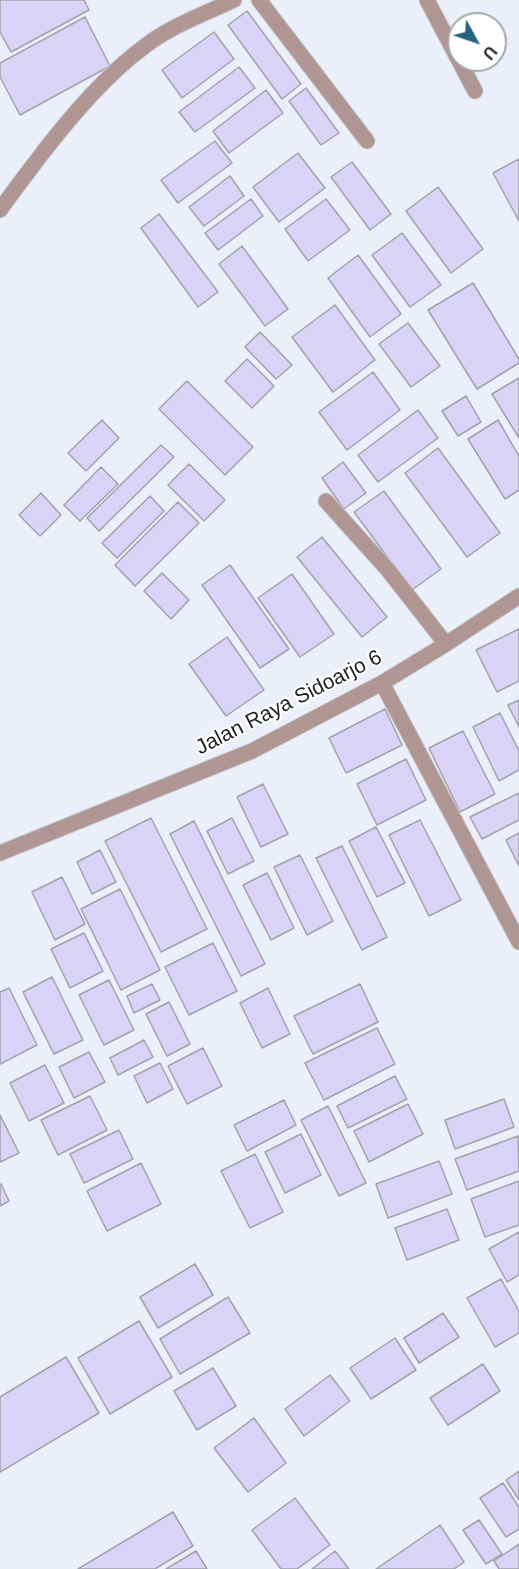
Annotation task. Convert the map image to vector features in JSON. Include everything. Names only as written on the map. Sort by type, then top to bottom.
[{"type":"street","points":[[0,210],[70,118],[123,64],[162,34],[234,0]]},
{"type":"street","points":[[259,0],[367,141]]},
{"type":"street","points":[[427,0],[475,91]]},
{"type":"street","points":[[326,501],[388,570],[446,644]]},
{"type":"street","name":"Jalan Raya Sidoarjo 6","points":[[0,853],[252,751],[382,682],[446,644],[519,596]]},
{"type":"street","points":[[382,682],[519,942]]},
{"type":"building","points":[[0,0],[84,0],[89,10],[11,52],[0,32]]},
{"type":"building","points":[[247,11],[301,84],[282,99],[228,25]]},
{"type":"building","points":[[85,17],[110,66],[20,115],[0,77],[0,63]]},
{"type":"building","points":[[214,32],[234,59],[182,98],[162,70]]},
{"type":"building","points":[[239,67],[255,88],[195,132],[179,112]]},
{"type":"building","points":[[306,88],[339,133],[321,145],[289,101]]},
{"type":"building","points":[[266,90],[283,113],[229,153],[213,131]]},
{"type":"building","points":[[215,141],[232,163],[178,203],[161,180]]},
{"type":"building","points":[[298,153],[325,188],[279,222],[253,187]]},
{"type":"building","points":[[519,159],[519,221],[493,173]]},
{"type":"building","points":[[352,162],[391,214],[370,230],[331,177]]},
{"type":"building","points":[[230,176],[244,196],[204,226],[189,207]]},
{"type":"building","points":[[438,187],[483,249],[451,273],[406,211]]},
{"type":"building","points":[[251,199],[263,216],[218,250],[205,233]]},
{"type":"building","points":[[326,199],[350,230],[308,261],[285,229]]},
{"type":"building","points":[[159,214],[218,292],[198,307],[141,228]]},
{"type":"building","points":[[402,233],[441,285],[410,307],[372,255]]},
{"type":"building","points":[[242,246],[288,309],[265,326],[219,264]]},
{"type":"building","points":[[358,255],[401,314],[370,337],[328,278]]},
{"type":"building","points":[[473,283],[519,359],[519,363],[477,389],[428,310]]},
{"type":"building","points":[[335,305],[375,360],[333,392],[292,337]]},
{"type":"building","points":[[408,323],[440,366],[411,387],[379,344]]},
{"type":"building","points":[[260,332],[292,365],[276,379],[245,347]]},
{"type":"building","points":[[247,359],[274,386],[252,408],[225,381]]},
{"type":"building","points":[[373,372],[400,410],[347,450],[319,412]]},
{"type":"building","points":[[519,378],[519,438],[492,394]]},
{"type":"building","points":[[187,381],[253,447],[225,475],[159,409]]},
{"type":"building","points":[[466,396],[481,422],[458,436],[442,411]]},
{"type":"building","points":[[418,410],[438,438],[378,482],[358,455]]},
{"type":"building","points":[[102,420],[119,438],[86,471],[68,453]]},
{"type":"building","points":[[498,420],[519,456],[519,490],[505,499],[468,439]]},
{"type":"building","points":[[161,445],[174,457],[99,531],[87,518]]},
{"type":"building","points":[[438,448],[500,533],[467,557],[405,473]]},
{"type":"building","points":[[343,462],[366,493],[344,509],[322,478]]},
{"type":"building","points":[[189,464],[225,500],[204,521],[168,485]]},
{"type":"building","points":[[101,467],[118,484],[80,521],[64,505]]},
{"type":"building","points":[[384,491],[441,569],[412,590],[354,512]]},
{"type":"building","points":[[41,493],[61,515],[40,536],[19,515]]},
{"type":"building","points":[[150,496],[164,511],[117,558],[102,543]]},
{"type":"building","points":[[178,502],[199,523],[135,586],[115,565]]},
{"type":"building","points":[[322,537],[387,617],[362,637],[297,557]]},
{"type":"building","points":[[230,565],[289,649],[260,668],[202,585]]},
{"type":"building","points":[[162,573],[189,600],[171,619],[144,591]]},
{"type":"building","points":[[292,574],[334,634],[300,657],[258,598]]},
{"type":"building","points":[[519,629],[519,681],[497,692],[476,650]]},
{"type":"building","points":[[227,637],[264,690],[226,716],[189,664]]},
{"type":"building","points":[[519,700],[519,727],[508,705]]},
{"type":"building","points":[[385,709],[402,745],[346,773],[329,738]]},
{"type":"building","points":[[500,713],[519,751],[519,770],[499,781],[473,727]]},
{"type":"building","points":[[463,731],[495,794],[460,812],[429,748]]},
{"type":"building","points":[[406,759],[426,800],[377,825],[357,784]]},
{"type":"building","points":[[263,784],[288,834],[261,847],[237,797]]},
{"type":"building","points":[[519,793],[519,820],[482,839],[470,817]]},
{"type":"building","points":[[151,818],[207,929],[161,952],[105,841]]},
{"type":"building","points":[[232,818],[254,861],[228,874],[207,831]]},
{"type":"building","points":[[420,820],[461,900],[429,916],[389,835]]},
{"type":"building","points":[[194,821],[265,964],[241,976],[170,834]]},
{"type":"building","points":[[376,827],[405,883],[377,897],[349,841]]},
{"type":"building","points":[[519,833],[519,866],[506,840]]},
{"type":"building","points":[[342,846],[387,937],[362,950],[316,858]]},
{"type":"building","points":[[100,850],[116,882],[92,894],[77,862]]},
{"type":"building","points":[[300,855],[333,921],[307,935],[274,867]]},
{"type":"building","points":[[267,873],[294,928],[271,940],[243,885]]},
{"type":"building","points":[[62,877],[85,924],[55,940],[32,892]]},
{"type":"building","points":[[120,889],[160,970],[121,990],[81,909]]},
{"type":"building","points":[[84,933],[103,971],[70,988],[51,949]]},
{"type":"building","points":[[213,943],[237,991],[189,1015],[165,967]]},
{"type":"building","points":[[52,977],[83,1040],[54,1054],[23,992]]},
{"type":"building","points":[[109,980],[134,1030],[104,1045],[79,995]]},
{"type":"building","points":[[152,984],[160,1000],[134,1013],[127,996]]},
{"type":"building","points":[[360,984],[378,1022],[313,1054],[294,1016]]},
{"type":"building","points":[[9,988],[37,1045],[0,1064],[0,992]]},
{"type":"building","points":[[268,988],[290,1034],[262,1048],[240,1003]]},
{"type":"building","points":[[169,1002],[190,1044],[167,1056],[146,1014]]},
{"type":"building","points":[[377,1028],[395,1064],[324,1100],[305,1063]]},
{"type":"building","points":[[144,1040],[153,1057],[118,1075],[110,1058]]},
{"type":"building","points":[[203,1048],[222,1086],[187,1104],[168,1066]]},
{"type":"building","points":[[89,1052],[105,1082],[74,1098],[59,1067]]},
{"type":"building","points":[[160,1063],[173,1089],[147,1103],[134,1076]]},
{"type":"building","points":[[45,1065],[64,1103],[29,1121],[10,1083]]},
{"type":"building","points":[[395,1076],[407,1099],[348,1128],[337,1106]]},
{"type":"building","points":[[90,1096],[107,1130],[58,1155],[41,1120]]},
{"type":"building","points":[[504,1099],[514,1127],[455,1149],[445,1120]]},
{"type":"building","points":[[284,1100],[296,1125],[247,1151],[234,1125]]},
{"type":"building","points":[[408,1104],[423,1134],[369,1162],[354,1131]]},
{"type":"building","points":[[328,1106],[366,1183],[339,1196],[301,1120]]},
{"type":"building","points":[[0,1115],[19,1153],[0,1162]]},
{"type":"building","points":[[119,1130],[133,1159],[84,1183],[70,1154]]},
{"type":"building","points":[[301,1134],[321,1175],[285,1193],[265,1152]]},
{"type":"building","points":[[518,1136],[519,1171],[467,1190],[455,1159]]},
{"type":"building","points":[[255,1154],[283,1212],[250,1228],[221,1171]]},
{"type":"building","points":[[439,1161],[452,1194],[388,1218],[376,1184]]},
{"type":"building","points":[[141,1163],[161,1204],[107,1231],[87,1191]]},
{"type":"building","points":[[519,1181],[519,1225],[485,1237],[471,1199]]},
{"type":"building","points":[[0,1185],[9,1201],[0,1206]]},
{"type":"building","points":[[447,1209],[459,1240],[407,1260],[395,1228]]},
{"type":"building","points":[[519,1232],[519,1275],[507,1282],[489,1249]]},
{"type":"building","points":[[195,1264],[213,1295],[158,1328],[140,1297]]},
{"type":"building","points":[[501,1279],[519,1311],[519,1333],[495,1347],[467,1298]]},
{"type":"building","points":[[228,1297],[250,1333],[180,1374],[160,1339]]},
{"type":"building","points":[[443,1313],[459,1337],[419,1363],[404,1338]]},
{"type":"building","points":[[139,1321],[172,1377],[110,1414],[78,1358]]},
{"type":"building","points":[[395,1338],[416,1370],[371,1399],[350,1368]]},
{"type":"building","points":[[66,1357],[99,1413],[0,1472],[0,1397]]},
{"type":"building","points":[[483,1364],[500,1391],[448,1425],[430,1398]]},
{"type":"building","points":[[213,1368],[236,1406],[197,1430],[174,1391]]},
{"type":"building","points":[[330,1375],[350,1401],[304,1436],[285,1409]]},
{"type":"building","points":[[254,1418],[286,1463],[248,1492],[214,1448]]},
{"type":"building","points":[[519,1471],[519,1500],[506,1480]]},
{"type":"building","points":[[503,1483],[519,1507],[519,1529],[506,1537],[480,1498]]},
{"type":"building","points":[[295,1498],[330,1545],[297,1569],[281,1569],[252,1530]]},
{"type":"building","points":[[173,1512],[193,1546],[155,1569],[78,1569]]},
{"type":"building","points":[[479,1520],[502,1554],[486,1564],[463,1530]]},
{"type":"building","points":[[440,1525],[464,1562],[454,1569],[376,1569]]},
{"type":"building","points":[[519,1544],[519,1569],[499,1569],[494,1561]]},
{"type":"building","points":[[196,1551],[207,1569],[166,1569]]},
{"type":"building","points":[[335,1551],[349,1569],[312,1569]]}]
